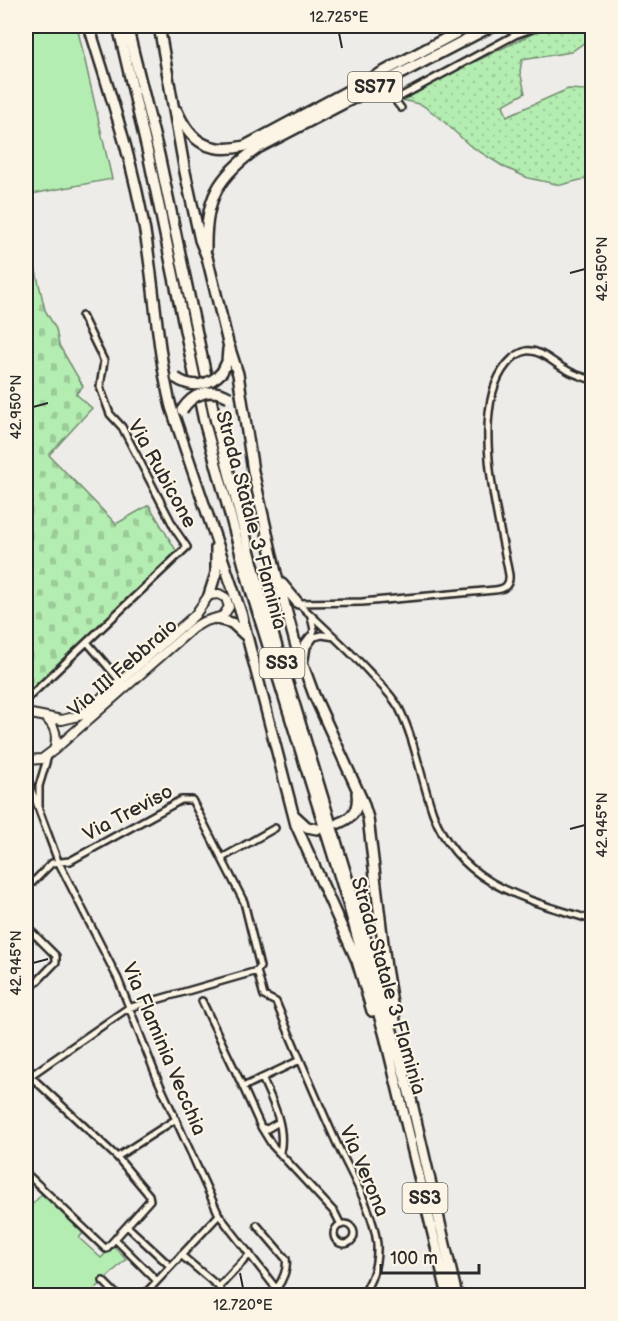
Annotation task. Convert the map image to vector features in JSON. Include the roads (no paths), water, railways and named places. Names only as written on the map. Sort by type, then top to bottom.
[{"type":"highway","points":[[91,26],[139,195],[163,364],[176,424],[248,640],[296,825],[357,961],[388,1066],[406,1100]]},
{"type":"highway","name":"Strada Statale 3 Flaminia","points":[[117,26],[149,158],[204,421],[252,594],[406,1100],[448,1296]]},
{"type":"highway","name":"Strada Statale 3 Flaminia","points":[[128,26],[159,155],[215,418],[237,504],[260,591],[364,930],[458,1296]]},
{"type":"highway","points":[[159,26],[185,172],[200,240],[207,257],[238,374],[255,483],[276,573],[306,674],[368,818],[387,981],[406,1100]]},
{"type":"highway","name":"SS77","points":[[173,103],[192,138],[210,147],[231,149],[245,146],[469,26]]},
{"type":"highway","name":"SS77","points":[[207,257],[205,224],[210,205],[222,181],[239,161],[258,148],[492,26]]},
{"type":"highway","points":[[163,364],[176,378],[186,384],[198,385],[210,382],[222,372],[228,355],[228,343]]},
{"type":"highway","points":[[176,424],[182,410],[191,399],[206,392],[217,392],[229,397],[243,410]]},
{"type":"highway","points":[[209,595],[217,563],[214,533]]},
{"type":"highway","points":[[276,573],[288,593],[298,603]]},
{"type":"highway","points":[[217,619],[236,626],[248,640]]},
{"type":"highway","points":[[306,674],[304,652],[311,638]]},
{"type":"highway","points":[[339,823],[351,817],[357,808],[355,785]]},
{"type":"highway","points":[[293,813],[304,825],[317,829]]},
{"type":"main road","points":[[26,713],[62,720],[81,715],[195,615],[209,595],[220,594],[228,601],[228,611],[217,619]]},
{"type":"main road","name":"Via III Febbraio","points":[[51,753],[194,628],[203,622],[217,619]]},
{"type":"main road","name":"Via Flaminia Vecchia","points":[[46,717],[56,734],[51,753]]},
{"type":"main road","points":[[26,760],[37,761],[51,753]]},
{"type":"street","points":[[401,108],[397,103],[398,98],[515,35],[540,26]]},
{"type":"street","name":"Via Rubicone","points":[[30,696],[187,547],[176,531],[122,427],[110,414],[100,387],[104,361],[82,316]]},
{"type":"street","points":[[298,603],[362,602],[495,591],[506,587],[509,575],[487,442],[494,383],[510,359],[525,351],[540,354],[565,369],[592,380]]},
{"type":"street","points":[[298,603],[337,638],[384,688],[398,707],[436,819],[447,840],[460,857],[486,878],[519,897],[592,920]]},
{"type":"street","points":[[310,615],[314,627],[311,638]]},
{"type":"street","points":[[311,638],[322,635],[337,638]]},
{"type":"street","points":[[87,642],[120,681]]},
{"type":"street","name":"Via Flaminia Vecchia","points":[[39,812],[39,786],[51,753]]},
{"type":"street","name":"Via Flaminia Vecchia","points":[[26,775],[58,861],[118,979],[128,1008],[219,1215],[282,1296]]},
{"type":"street","name":"Via Treviso","points":[[26,888],[52,863],[70,861],[187,798],[192,800],[244,902],[260,967],[257,971]]},
{"type":"street","points":[[222,858],[275,828]]},
{"type":"street","points":[[26,926],[56,956],[56,962],[26,993]]},
{"type":"street","points":[[26,1173],[105,1248],[150,1200],[149,1195],[117,1157],[28,1074],[128,1008],[257,971]]},
{"type":"street","name":"Via Verona","points":[[257,971],[264,996],[276,1002],[370,1217],[377,1244],[375,1268],[362,1296]]},
{"type":"street","points":[[202,1001],[261,1127],[272,1145],[335,1213],[341,1225]]},
{"type":"street","points":[[243,1087],[300,1060]]},
{"type":"street","points":[[262,1078],[279,1122],[280,1152]]},
{"type":"street","points":[[117,1157],[176,1119]]},
{"type":"street","points":[[261,1127],[267,1129],[279,1122]]},
{"type":"street","points":[[134,1296],[143,1294],[219,1215]]},
{"type":"street","points":[[257,1225],[286,1259],[287,1264],[281,1282],[276,1288]]},
{"type":"street","points":[[127,1226],[170,1266]]},
{"type":"street","points":[[115,1239],[156,1280]]},
{"type":"street","points":[[219,1287],[250,1254]]},
{"type":"street","points":[[181,1255],[219,1287],[223,1296]]},
{"type":"street","points":[[103,1281],[118,1296]]}]
